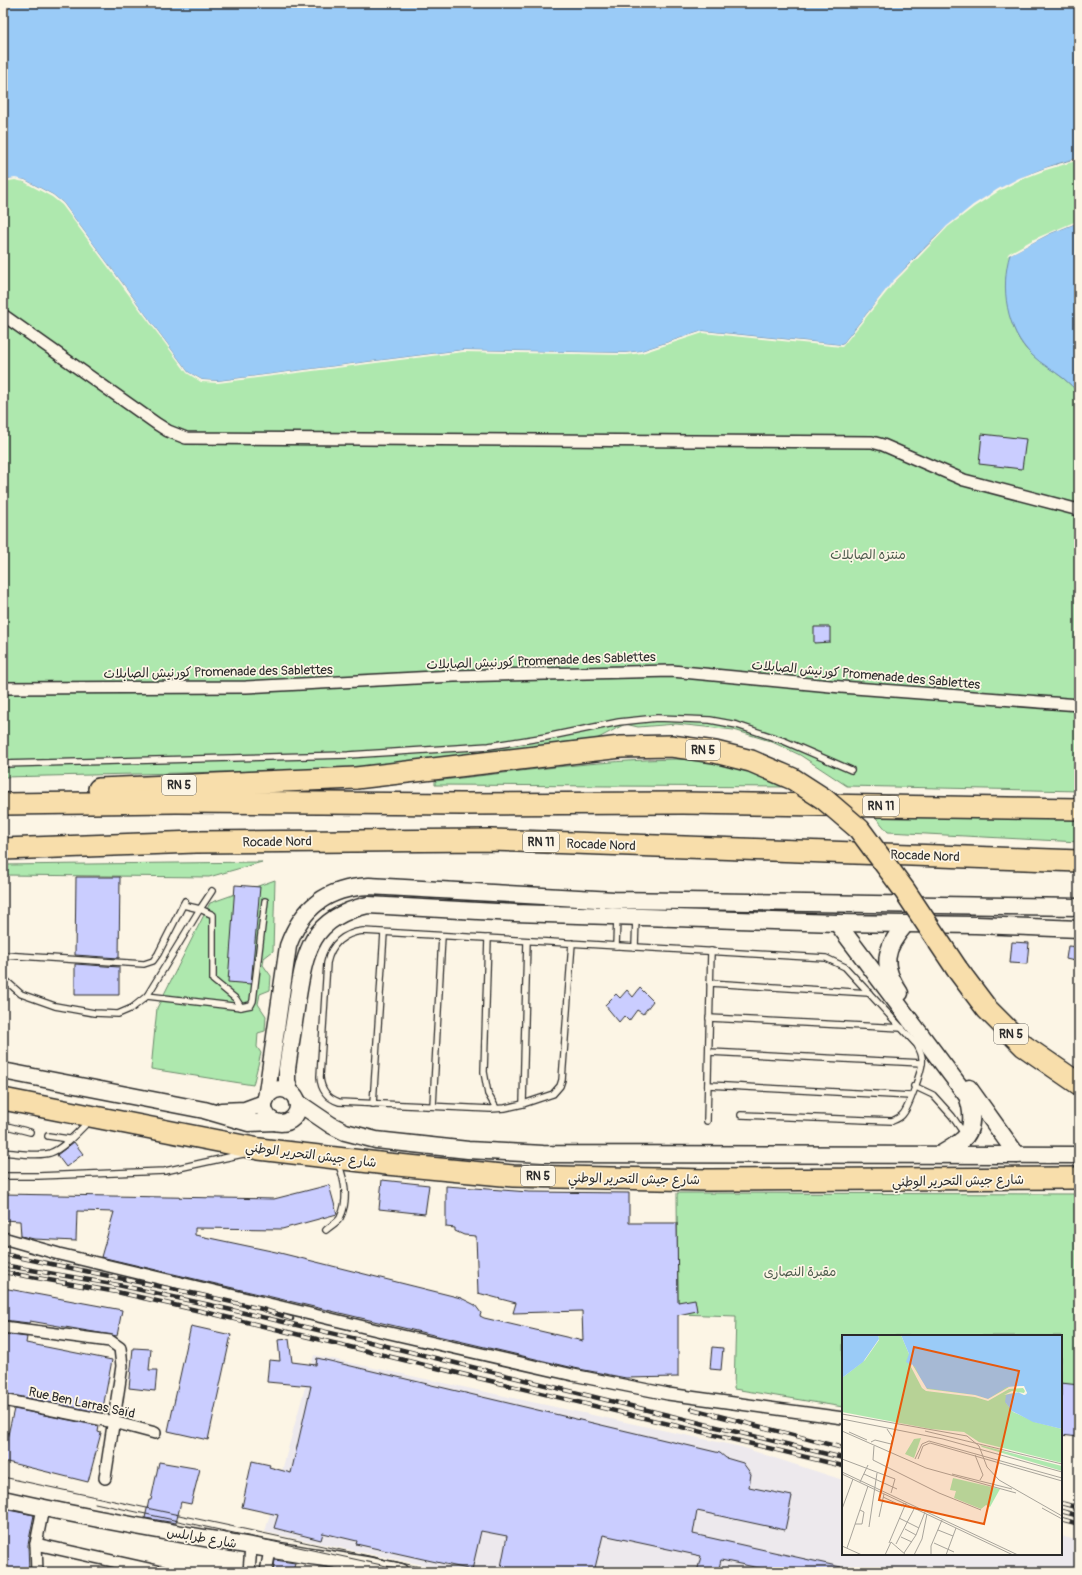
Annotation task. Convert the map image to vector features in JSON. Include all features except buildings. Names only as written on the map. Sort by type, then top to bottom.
[{"type":"highway","name":"RN 5","points":[[3,795],[174,785],[356,778],[621,747],[671,746],[715,752],[751,761],[793,779],[824,799],[859,829],[905,891],[957,969],[986,1009],[1024,1046],[1079,1084]]},
{"type":"highway","name":"RN 11","points":[[3,804],[176,802],[455,804],[683,803],[1079,810]]},
{"type":"highway","name":"Rocade Nord","points":[[3,849],[196,842],[491,840],[1079,861]]},
{"type":"highway","name":"شارع جيش التحرير الوطني","points":[[3,1099],[93,1118],[260,1149],[387,1164],[513,1176],[722,1180],[1079,1178]]},
{"type":"street","points":[[3,315],[157,424],[168,431],[186,438],[872,442],[883,445],[964,480],[1079,510]]},
{"type":"street","name":"كورنيش الصابلات Promenade des Sablettes","points":[[3,688],[246,687],[454,676],[672,671],[841,687],[1079,705]]},
{"type":"street","points":[[276,1122],[268,1117],[266,1113],[265,1101],[288,946],[292,933],[307,911],[329,894],[342,889],[355,886],[369,886],[614,900],[1079,907]]},
{"type":"street","points":[[3,1071],[204,1110],[249,1123],[288,1122],[293,1118],[298,1108],[287,1081],[287,1069],[304,958],[314,939],[322,929],[337,916],[346,911],[368,904],[515,913],[1079,929]]},
{"type":"street","points":[[837,923],[967,1096],[971,1110],[971,1117],[966,1136],[964,1139],[941,1154]]},
{"type":"street","points":[[905,925],[894,937],[888,952],[888,968],[894,984],[1017,1155]]},
{"type":"street","points":[[204,1110],[245,1110],[265,1101],[269,1095],[277,1090],[286,1090],[331,1125],[360,1137],[383,1141],[468,1150],[543,1154],[941,1154],[1079,1156]]},
{"type":"street","points":[[3,1238],[59,1254],[381,1331],[573,1374],[668,1394],[842,1418]]},
{"type":"street","points":[[3,1327],[110,1341],[120,1348],[122,1366],[105,1478]]},
{"type":"street","name":"Rue Ben Larras Saïd","points":[[3,1400],[114,1422],[155,1433]]},
{"type":"street","name":"شارع طرابلس","points":[[3,1499],[43,1508],[270,1550],[374,1569],[401,1572]]},
{"type":"street","points":[[37,1572],[36,1544],[43,1508]]},
{"type":"street","points":[[36,1544],[162,1572]]},
{"type":"street","points":[[249,1572],[251,1546]]},
{"type":"street","points":[[266,1572],[270,1550]]},
{"type":"lane","points":[[3,764],[348,755],[489,746],[619,722],[665,718],[710,720],[737,725],[784,741],[851,770]]},
{"type":"lane","points":[[3,978],[21,994],[55,1006],[94,1013],[118,1014],[132,1008],[147,996],[212,891]]},
{"type":"lane","points":[[147,996],[248,1007],[253,1001],[265,901]]},
{"type":"lane","points":[[3,955],[144,964],[153,961],[158,954],[184,903],[210,913],[214,918],[213,980],[236,999],[241,1007]]},
{"type":"lane","points":[[616,946],[617,916]]},
{"type":"lane","points":[[635,947],[636,917]]},
{"type":"lane","points":[[572,943],[560,1086],[553,1094],[523,1104],[496,1108],[339,1102],[329,1097],[322,1088],[320,1077],[327,963],[329,955],[337,942],[349,934],[363,932],[488,938],[826,958],[845,967],[917,1045],[922,1063],[904,1113],[898,1119],[892,1121],[741,1115]]},
{"type":"lane","points":[[374,1104],[384,933]]},
{"type":"lane","points":[[433,1106],[442,936]]},
{"type":"lane","points":[[488,938],[484,1072],[488,1094],[496,1108]]},
{"type":"lane","points":[[523,1104],[527,941]]},
{"type":"lane","points":[[707,1121],[711,951]]},
{"type":"lane","points":[[710,983],[869,993]]},
{"type":"lane","points":[[710,1018],[902,1028]]},
{"type":"lane","points":[[709,1052],[922,1063]]},
{"type":"lane","points":[[708,1085],[911,1096]]},
{"type":"lane","points":[[914,1086],[933,1095],[952,1116],[966,1136]]},
{"type":"lane","points":[[3,1152],[45,1154],[57,1150],[93,1118]]},
{"type":"lane","points":[[3,1125],[30,1132]]},
{"type":"lane","points":[[48,1136],[69,1139]]},
{"type":"lane","points":[[3,1176],[165,1171],[260,1149]]},
{"type":"lane","points":[[326,1230],[340,1219],[346,1198],[343,1174],[336,1157]]},
{"type":"shaded area","points":[[314,1355],[741,1447],[842,1480],[842,1555],[1062,1555],[1062,1536],[1079,1541],[1079,1572],[457,1572],[265,1532]]},
{"type":"green space","name":"منتزه الصابلات","points":[[1079,158],[1079,222],[1072,224],[1006,277],[1008,308],[1018,337],[1031,354],[1063,378],[1079,393],[1079,791],[847,786],[800,755],[770,741],[734,730],[676,724],[638,727],[625,724],[589,743],[356,769],[3,777],[3,193],[4,184],[6,181],[15,178],[446,351],[703,331],[871,307],[947,226],[973,205],[1019,178]]},
{"type":"green space","points":[[678,759],[718,762],[756,772],[790,787],[435,785],[435,781],[556,767]]},
{"type":"green space","points":[[872,813],[1079,818],[1079,842],[888,832]]},
{"type":"green space","points":[[262,862],[209,877],[3,875],[3,865]]},
{"type":"green space","points":[[275,880],[273,951],[264,958],[263,965],[271,976],[270,990],[260,994],[258,1004],[266,1016],[265,1031],[258,1033],[257,1047],[261,1053],[253,1085],[151,1069],[157,1008],[210,903]]},
{"type":"green space","name":"مقبرة النصارى","points":[[677,1193],[1079,1194],[1079,1390],[1062,1385],[1062,1335],[842,1335],[842,1407],[734,1389],[736,1316],[678,1314]]},
{"type":"water","points":[[3,3],[1079,3],[1079,158],[1040,170],[1005,186],[973,206],[944,229],[917,255],[842,345],[703,331],[641,351],[625,353],[463,350],[218,381],[202,380],[188,372],[63,203],[53,195],[25,180],[8,179],[4,184],[3,193]]},
{"type":"water","points":[[1079,222],[1079,393],[1063,378],[1032,355],[1023,345],[1011,321],[1006,294],[1006,280],[1010,254],[1051,233]]},
{"type":"pier","points":[[1079,158],[1079,160],[1020,180],[999,191],[974,207],[948,227],[894,283],[842,347],[703,333],[642,353],[626,355],[463,352],[218,383],[201,382],[187,373],[62,205],[52,197],[24,182],[15,180],[9,181],[5,184],[6,193],[4,193],[3,184],[8,179],[15,178],[25,180],[53,195],[63,203],[188,372],[202,380],[218,381],[463,350],[625,353],[641,351],[703,331],[842,345],[892,282],[947,226],[973,205],[1019,178],[1045,168]]},
{"type":"pier","points":[[1079,220],[1079,222],[1051,233],[1007,256],[1009,253],[1034,239]]},
{"type":"tram line","points":[[3,1477],[443,1572]]},
{"type":"tram line","points":[[95,1503],[414,1572]]},
{"type":"railway","points":[[3,1254],[201,1295],[262,1309],[292,1319]]},
{"type":"railway","points":[[3,1265],[118,1285],[210,1305],[378,1344],[842,1458]]},
{"type":"railway","points":[[3,1272],[117,1292],[209,1313],[842,1466]]},
{"type":"railway","points":[[692,1409],[842,1448]]},
{"type":"railway","points":[[1062,1503],[1079,1508]]},
{"type":"railway","points":[[1062,1511],[1079,1516]]},
{"type":"railway","points":[[1062,1519],[1079,1524]]}]
